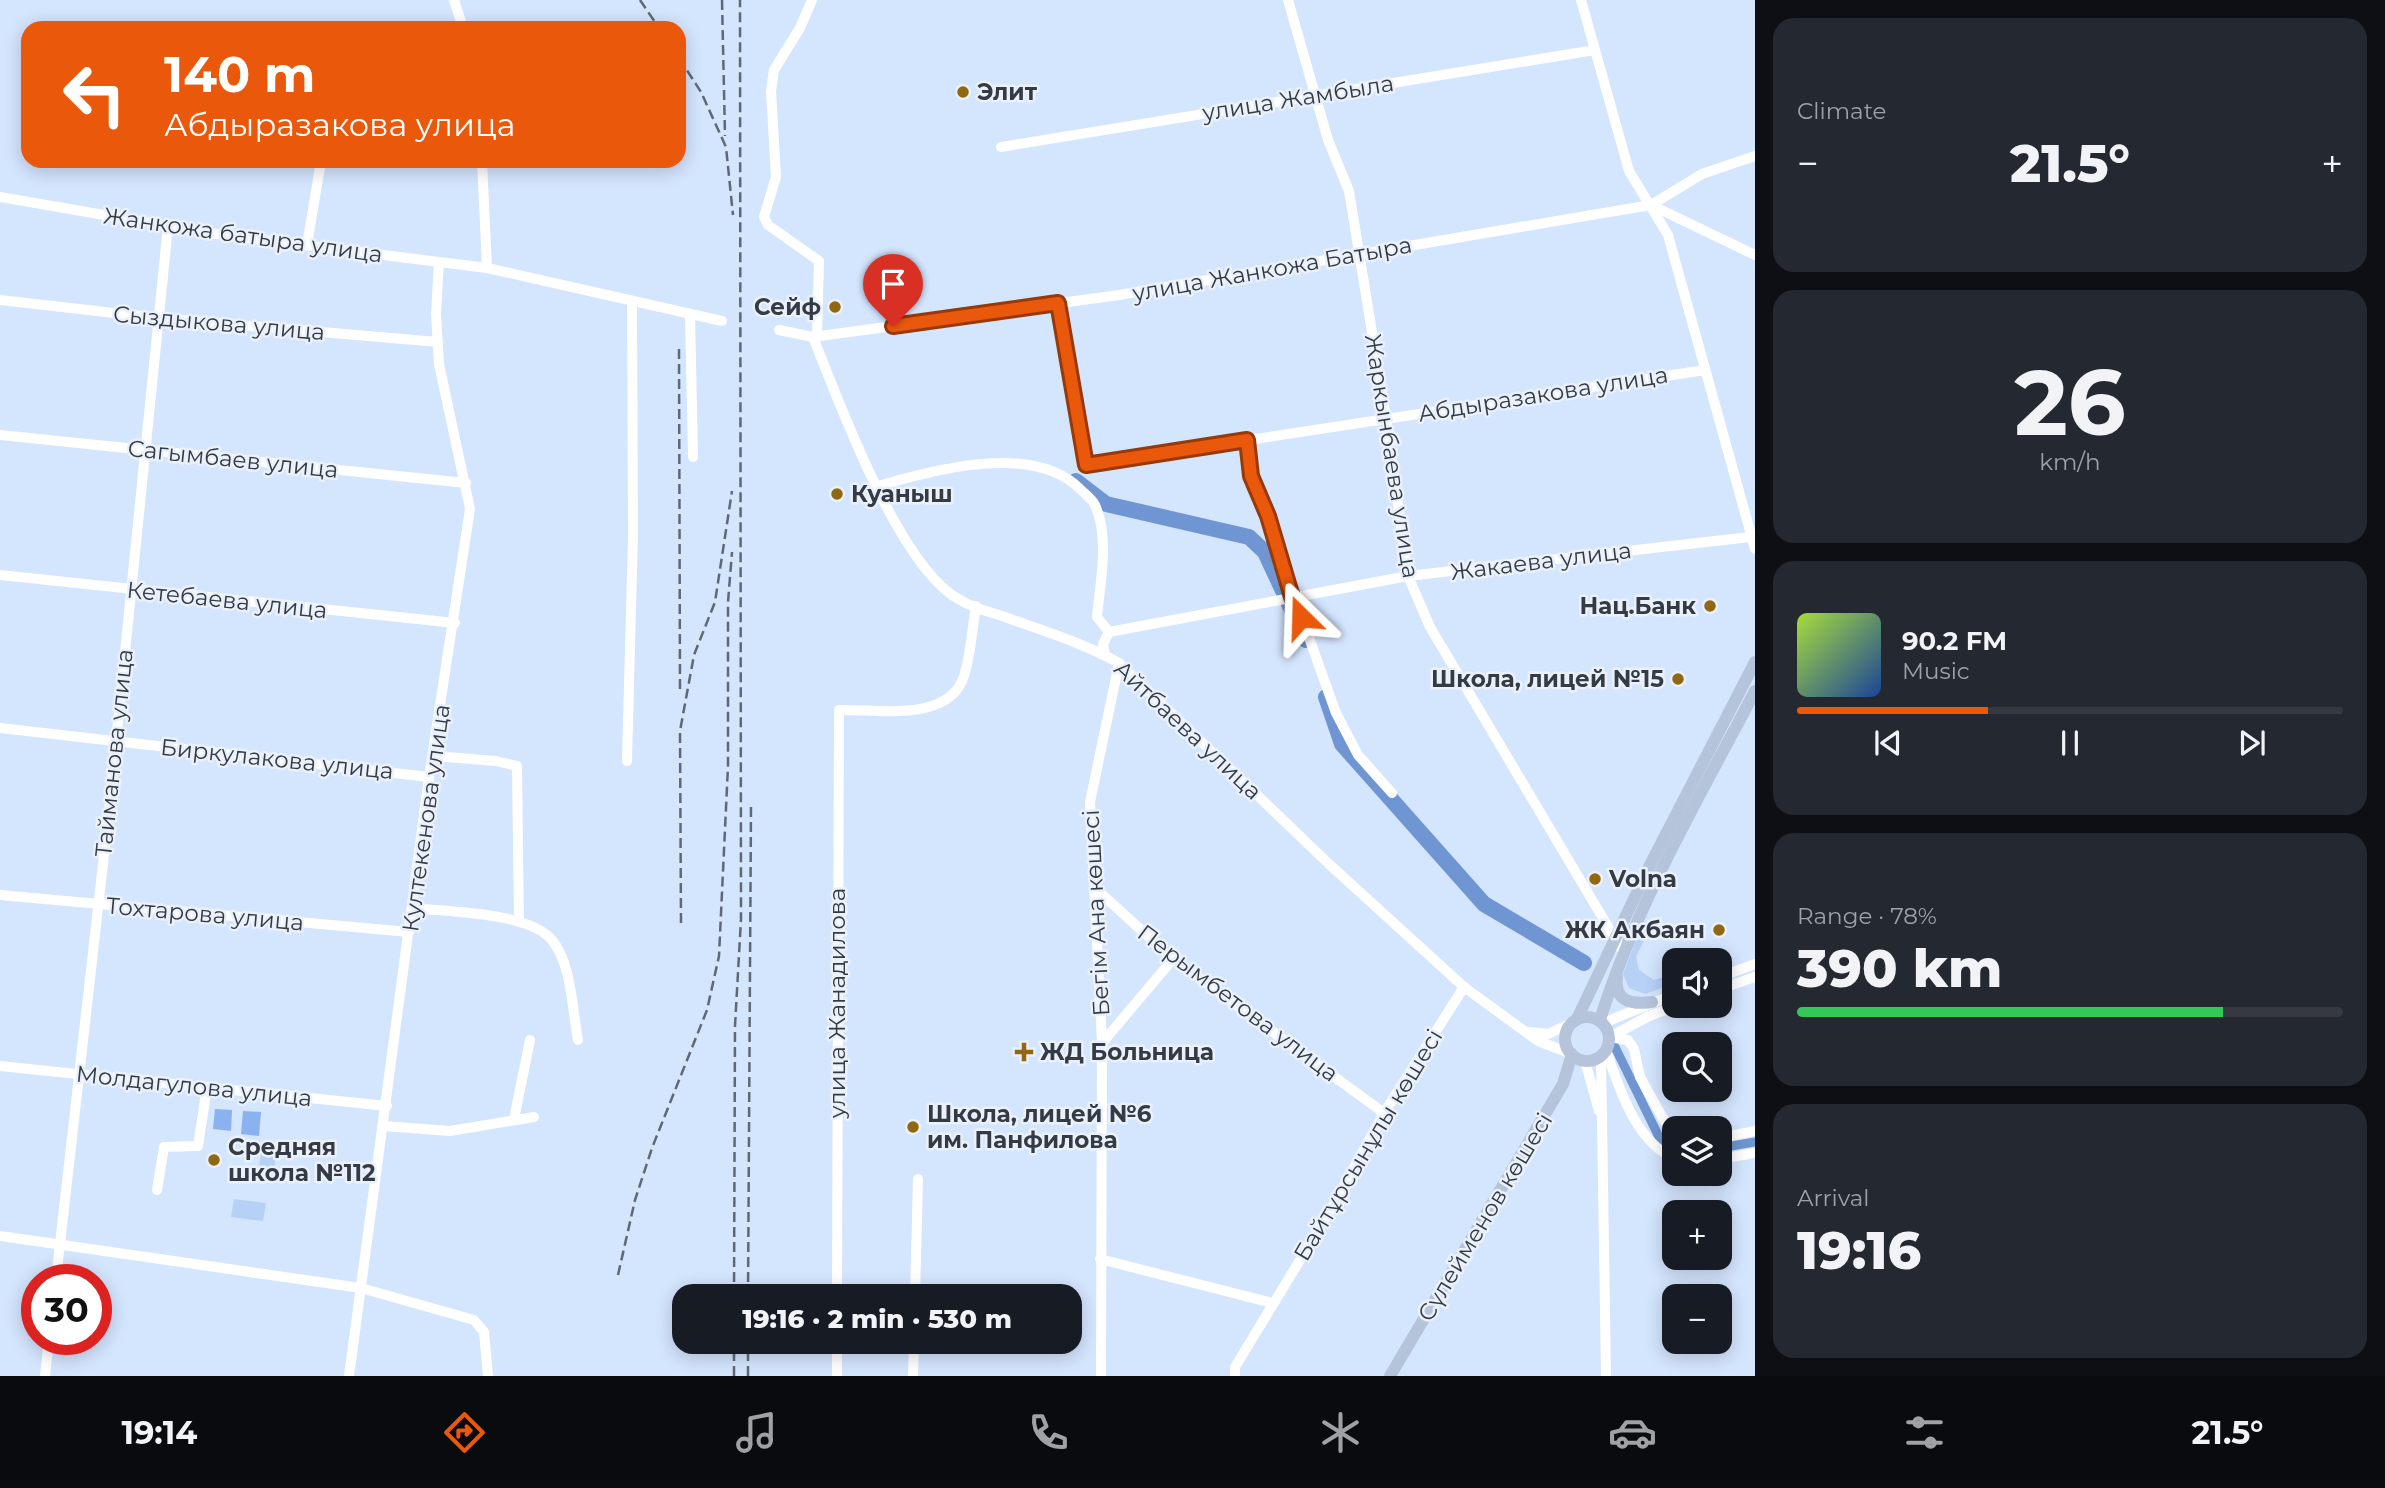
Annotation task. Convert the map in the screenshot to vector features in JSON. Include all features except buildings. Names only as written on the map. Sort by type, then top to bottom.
[{"type":"main road","points":[[1652,1002],[1632,1003],[1622,999],[1616,990],[1619,946],[1650,865],[1755,662]]},
{"type":"main road","points":[[1617,966],[1601,1021],[1606,1048],[1585,1061],[1572,1054],[1566,1035],[1662,869],[1755,691]]},
{"type":"main road","points":[[1574,1021],[1588,1016],[1601,1021]]},
{"type":"main road","name":"Сүлейменов көшесі","points":[[1390,1376],[1563,1084],[1572,1054]]},
{"type":"street","points":[[454,0],[461,21]]},
{"type":"street","points":[[812,0],[800,28],[774,70],[771,91],[776,177],[764,217],[768,225],[820,261],[815,337]]},
{"type":"street","name":"Жаркынбаева улица","points":[[1288,0],[1328,139],[1349,191],[1386,418],[1408,576],[1430,627],[1619,946]]},
{"type":"street","points":[[1581,0],[1629,171],[1668,235],[1755,549]]},
{"type":"street","name":"улица Жамбыла","points":[[1001,147],[1595,50]]},
{"type":"street","points":[[1651,205],[1702,174],[1755,156]]},
{"type":"street","points":[[307,246],[320,168]]},
{"type":"street","points":[[482,168],[486,268],[722,321]]},
{"type":"street","name":"Жанкожа батыра улица","points":[[0,197],[168,226],[486,268]]},
{"type":"street","points":[[1651,205],[1755,255]]},
{"type":"street","name":"улица Жанкожа Батыра","points":[[779,330],[815,337],[1058,303],[1651,205]]},
{"type":"street","name":"Тайманова улица","points":[[58,1264],[116,741],[168,226]]},
{"type":"street","name":"Култекенова улица","points":[[349,1376],[429,777],[470,509],[455,443],[438,342],[439,262]]},
{"type":"street","name":"Сыздыкова улица","points":[[0,300],[158,318],[438,342]]},
{"type":"street","points":[[627,761],[633,534],[632,301]]},
{"type":"street","name":"Абдыразакова улица","points":[[1058,303],[1086,465],[1705,370]]},
{"type":"street","points":[[690,314],[693,457]]},
{"type":"street","name":"Айтбаева улица","points":[[815,337],[850,430],[923,568],[954,597],[1105,655],[1119,663],[1348,882],[1464,987],[1538,1041],[1572,1054]]},
{"type":"street","name":"Сагымбаев улица","points":[[0,435],[466,483]]},
{"type":"street","points":[[1247,440],[1251,476],[1268,516],[1292,597],[1310,637],[1336,713],[1358,755],[1392,793]]},
{"type":"street","points":[[878,486],[937,469],[992,463],[1046,468],[1074,483],[1094,503],[1101,531],[1102,562],[1097,617],[1109,632],[1103,644],[1105,655]]},
{"type":"street","name":"Жакаева улица","points":[[1109,632],[1408,576],[1753,538]]},
{"type":"street","name":"Кетебаева улица","points":[[0,575],[131,591],[454,623]]},
{"type":"street","name":"улица Жанадилова","points":[[837,1284],[839,710],[925,709],[951,697],[964,677],[976,606]]},
{"type":"street","name":"Бегім Ана көшесі","points":[[1101,1376],[1102,1043],[1090,802],[1119,663]]},
{"type":"street","name":"Биркулакова улица","points":[[0,728],[429,777]]},
{"type":"street","points":[[434,756],[496,761],[517,766],[519,922]]},
{"type":"street","name":"Перымбетова улица","points":[[1095,888],[1173,959],[1384,1113]]},
{"type":"street","name":"Тохтарова улица","points":[[0,895],[409,932]]},
{"type":"street","points":[[412,908],[519,922],[540,929],[554,942],[565,968],[578,1040]]},
{"type":"street","points":[[1102,1043],[1173,959]]},
{"type":"street","points":[[1732,973],[1755,964]]},
{"type":"street","points":[[1732,985],[1755,977]]},
{"type":"street","name":"Байтұрсынұлы көшесі","points":[[1235,1376],[1235,1367],[1272,1303],[1331,1209],[1384,1113],[1464,987]]},
{"type":"street","points":[[1601,1021],[1662,999]]},
{"type":"street","points":[[1606,1048],[1647,1017],[1662,1011]]},
{"type":"street","points":[[1520,1028],[1537,1035],[1548,1034],[1574,1021]]},
{"type":"street","points":[[514,1119],[530,1040]]},
{"type":"street","points":[[1606,1048],[1628,1040],[1634,1049],[1640,1077],[1662,1117]]},
{"type":"street","points":[[1606,1048],[1606,1376]]},
{"type":"street","points":[[1606,1048],[1625,1104],[1652,1141],[1662,1148]]},
{"type":"street","points":[[1585,1061],[1604,1128]]},
{"type":"street","name":"Молдагулова улица","points":[[0,1066],[387,1105]]},
{"type":"street","points":[[157,1190],[164,1147],[198,1146],[207,1087]]},
{"type":"street","points":[[384,1126],[450,1131],[534,1117]]},
{"type":"street","points":[[1732,1136],[1755,1132]]},
{"type":"street","points":[[1732,1157],[1755,1153]]},
{"type":"street","points":[[915,1284],[918,1179]]},
{"type":"street","points":[[0,1236],[361,1288],[480,1324],[484,1332],[488,1376]]},
{"type":"street","points":[[1100,1259],[1272,1303]]},
{"type":"street","points":[[837,1354],[838,1376]]},
{"type":"street","points":[[913,1376],[914,1354]]},
{"type":"street","points":[[45,1376],[47,1355]]},
{"type":"shaded area","points":[[1644,931],[1646,936],[1636,957],[1639,970],[1654,980],[1662,977],[1662,988],[1645,994],[1629,988],[1623,974],[1638,935]]},
{"type":"shaded area","points":[[215,1109],[232,1110],[231,1131],[213,1129]]},
{"type":"shaded area","points":[[243,1111],[261,1112],[259,1136],[241,1134]]},
{"type":"shaded area","points":[[262,1145],[277,1147],[274,1171],[259,1169]]},
{"type":"shaded area","points":[[234,1199],[266,1203],[263,1221],[231,1217]]},
{"type":"waterway","points":[[1076,481],[1106,504],[1249,537],[1265,552],[1306,640]]},
{"type":"waterway","points":[[1326,697],[1342,744],[1484,904],[1584,963]]},
{"type":"waterway","points":[[1615,1047],[1662,1141]]},
{"type":"waterway","points":[[1732,1146],[1755,1142]]},
{"type":"railway","points":[[640,0],[654,21]]},
{"type":"railway","points":[[722,0],[725,136]]},
{"type":"railway","points":[[734,1284],[735,1026],[741,919],[740,0]]},
{"type":"railway","points":[[686,69],[701,92],[726,147],[733,215]]},
{"type":"railway","points":[[679,349],[680,689]]},
{"type":"railway","points":[[681,923],[680,731],[694,655],[715,602],[732,491]]},
{"type":"railway","points":[[618,1275],[635,1200],[652,1148],[707,1010],[719,956],[728,766],[728,602],[732,552]]},
{"type":"railway","points":[[748,1284],[751,805]]},
{"type":"railway","points":[[734,1354],[734,1376]]},
{"type":"railway","points":[[748,1354],[748,1376]]},
{"type":"place","name":"Элит","points":[[963,92]]},
{"type":"place","name":"Сейф","points":[[835,307]]},
{"type":"place","name":"Куаныш","points":[[837,494]]},
{"type":"place","name":"Нац.Банк","points":[[1710,606]]},
{"type":"place","name":"Школа, лицей №15","points":[[1678,679]]},
{"type":"place","name":"Volna","points":[[1595,879]]},
{"type":"place","name":"ЖК Акбаян","points":[[1719,930]]},
{"type":"place","name":"ЖД Больница","points":[[1024,1052]]},
{"type":"place","name":"Школа, лицей №6 им. Панфилова","points":[[913,1127]]},
{"type":"place","name":"Средняя школа №112","points":[[214,1160]]},
{"type":"route","points":[[893,326],[1058,303],[1086,465],[1247,440],[1251,476],[1268,516],[1292,597],[1301,617]]}]
